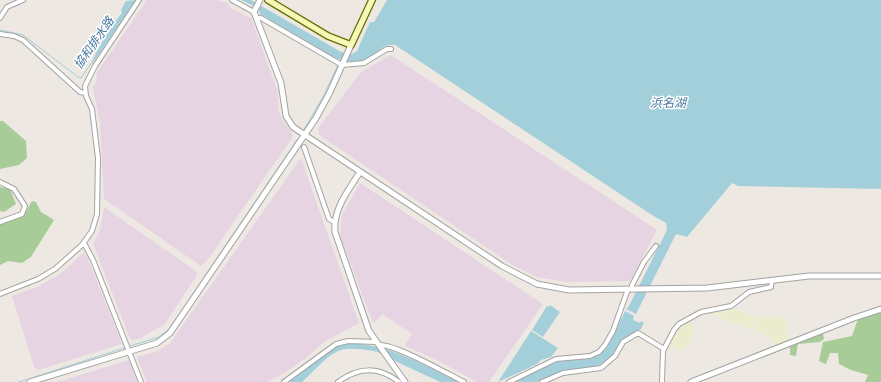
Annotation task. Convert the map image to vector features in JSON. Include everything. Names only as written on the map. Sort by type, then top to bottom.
[{"type":"main road","points":[[268,0],[328,36],[351,45],[372,0]]},
{"type":"street","points":[[0,18],[7,7],[23,0]]},
{"type":"street","points":[[0,294],[41,278],[58,266],[84,243],[92,231],[96,217],[98,162],[92,110],[85,93],[86,83],[90,74],[139,0]]},
{"type":"street","points":[[232,0],[329,59],[343,64],[364,63],[387,49],[391,49]]},
{"type":"street","points":[[260,0],[255,13],[281,83],[286,116],[293,127],[502,266],[526,280],[558,289],[651,289],[707,288],[828,275],[881,276]]},
{"type":"street","points":[[0,34],[14,36],[23,40],[80,92],[85,93]]},
{"type":"street","points":[[30,382],[157,342],[170,333],[326,101],[351,45]]},
{"type":"street","points":[[304,147],[329,219],[334,222]]},
{"type":"street","points":[[360,172],[338,208],[334,222],[335,232],[368,327],[378,345],[405,382]]},
{"type":"street","points":[[0,182],[14,189],[25,206],[22,214],[0,222]]},
{"type":"street","points":[[84,243],[91,255],[141,382]]},
{"type":"street","points":[[509,382],[556,359],[590,356],[599,352],[606,345],[632,289],[632,285],[644,262],[656,246]]},
{"type":"street","points":[[662,382],[661,369],[664,349],[676,328],[689,317],[701,312],[731,306],[748,292],[771,287],[772,280]]},
{"type":"street","points":[[747,284],[748,292]]},
{"type":"street","points":[[691,382],[854,318],[881,309]]},
{"type":"street","points":[[542,382],[563,373],[601,368],[616,354],[623,342],[637,333],[664,349]]},
{"type":"street","points":[[284,382],[336,344],[348,341],[387,346],[431,364],[464,382]]},
{"type":"street","points":[[338,382],[352,373],[372,370],[386,374],[399,382]]},
{"type":"shaded area","points":[[147,0],[216,0],[228,3],[230,8],[251,18],[278,92],[278,110],[283,121],[292,133],[292,138],[206,262],[201,266],[104,199],[100,124],[93,87],[97,81],[96,74]]},
{"type":"shaded area","points":[[391,55],[657,230],[630,281],[566,282],[537,277],[511,264],[319,135],[318,128],[361,72]]},
{"type":"shaded area","points":[[301,158],[359,323],[324,342],[306,358],[283,374],[267,382],[147,382],[137,357],[155,352],[170,343]]},
{"type":"shaded area","points":[[360,183],[543,304],[489,382],[477,382],[433,358],[407,347],[405,345],[412,334],[382,314],[375,323],[372,321],[340,235],[342,215]]},
{"type":"shaded area","points":[[104,207],[196,271],[197,275],[165,324],[139,339],[132,340],[129,336],[93,244],[100,230]]},
{"type":"shaded area","points":[[84,252],[122,344],[38,370],[34,367],[12,296],[39,286],[60,274]]},
{"type":"shaded area","points":[[129,360],[137,382],[57,382]]},
{"type":"green space","points":[[0,121],[3,121],[26,141],[27,158],[19,165],[0,169]]},
{"type":"green space","points":[[0,187],[10,189],[16,204],[4,212],[0,211]]},
{"type":"green space","points":[[32,201],[36,202],[41,212],[54,220],[31,257],[22,263],[8,261],[0,265],[0,223],[25,213]]},
{"type":"green space","points":[[730,307],[756,317],[752,329],[713,315],[713,311]]},
{"type":"green space","points":[[881,312],[881,382],[865,382],[868,375],[851,370],[839,364],[838,353],[830,353],[826,364],[819,361],[823,342],[852,336],[858,319]]},
{"type":"green space","points":[[786,316],[788,341],[775,346],[769,336],[755,330],[758,318]]},
{"type":"green space","points":[[691,319],[694,329],[689,343],[682,352],[669,345],[684,323]]},
{"type":"green space","points":[[823,333],[824,339],[820,342],[798,344],[796,356],[790,355],[790,347]]},
{"type":"water","points":[[136,0],[92,64],[110,30],[122,13],[121,10],[126,1]]},
{"type":"water","name":"浜名湖","points":[[241,0],[251,0],[341,52],[352,54],[357,51],[370,22],[374,22],[387,0],[881,0],[881,189],[738,186],[732,183],[687,237],[676,234],[636,314],[626,309],[629,306],[667,230],[666,223],[395,45],[383,47],[371,57],[363,61],[354,62],[340,60],[332,57],[260,14],[258,8]]},
{"type":"water","points":[[550,305],[560,312],[543,337],[532,330],[547,306],[549,307]]},
{"type":"water","points":[[625,311],[634,316],[633,320],[644,323],[641,329],[622,341],[610,358],[596,367],[562,371],[537,382],[514,382],[557,362],[590,357],[602,352],[607,348]]},
{"type":"water","points":[[531,331],[558,348],[551,357],[541,360],[537,364],[498,382]]},
{"type":"water","points":[[348,343],[363,344],[391,351],[418,362],[458,382],[440,382],[393,360],[391,356],[385,356],[378,352],[346,349],[334,353],[328,357],[302,382],[288,382],[331,349]]},
{"type":"waterway","name":"協和排水路","points":[[0,30],[23,35],[78,77],[81,78],[92,62]]},
{"type":"waterway","points":[[303,131],[324,95],[338,65]]},
{"type":"waterway","points":[[130,346],[159,337],[169,329],[297,140]]},
{"type":"waterway","points":[[19,382],[127,347]]}]
